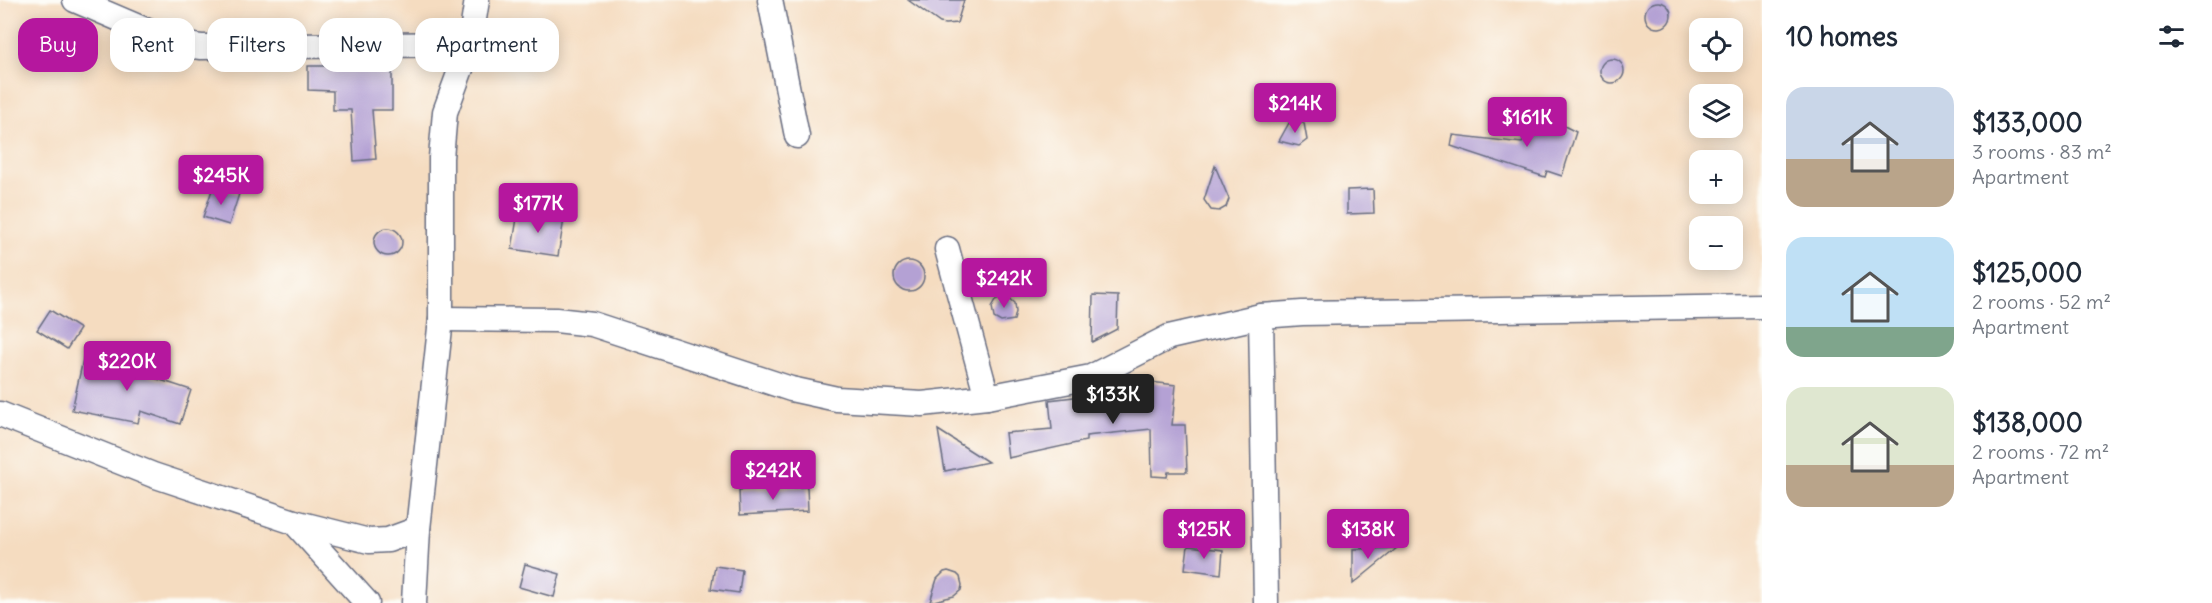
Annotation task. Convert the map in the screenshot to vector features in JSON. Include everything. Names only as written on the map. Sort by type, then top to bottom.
[{"type":"street","points":[[75,0],[178,44],[201,47],[415,45]]},
{"type":"street","points":[[474,18],[477,0]]},
{"type":"street","points":[[770,0],[797,136]]},
{"type":"street","points":[[414,603],[418,529],[441,319],[441,158],[445,112],[460,72]]},
{"type":"street","points":[[947,249],[987,397]]},
{"type":"street","points":[[441,319],[556,320],[592,324],[792,389],[837,399],[922,404],[987,397],[1091,377],[1169,338],[1262,316],[1302,313],[1762,306]]},
{"type":"street","points":[[1262,316],[1266,603]]},
{"type":"street","points":[[0,414],[153,475],[294,522],[369,541],[388,540],[418,529]]},
{"type":"street","points":[[294,522],[367,603]]},
{"type":"building","points":[[908,0],[964,0],[957,23],[945,24],[940,23]]},
{"type":"building","points":[[1658,2],[1667,6],[1671,15],[1667,24],[1658,28],[1649,24],[1645,15],[1649,6]]},
{"type":"building","points":[[1612,59],[1617,60],[1623,66],[1623,76],[1617,82],[1612,83],[1607,82],[1601,76],[1600,71],[1601,66],[1607,60]]},
{"type":"building","points":[[308,66],[319,66],[319,72],[392,72],[392,110],[372,110],[376,159],[354,161],[351,110],[333,110],[333,91],[308,90]]},
{"type":"building","points":[[1537,112],[1576,132],[1562,176],[1547,171],[1545,177],[1451,146],[1453,135],[1522,143]]},
{"type":"building","points":[[1289,123],[1304,123],[1307,140],[1299,146],[1279,141]]},
{"type":"building","points":[[1215,166],[1229,199],[1226,207],[1219,211],[1211,210],[1204,200]]},
{"type":"building","points":[[213,187],[239,194],[229,225],[203,217]]},
{"type":"building","points":[[1373,189],[1374,213],[1347,214],[1347,190]]},
{"type":"building","points":[[518,212],[564,219],[558,256],[512,249]]},
{"type":"building","points":[[388,228],[398,232],[402,242],[398,252],[388,256],[378,252],[374,242],[378,232]]},
{"type":"building","points":[[909,261],[920,265],[924,276],[920,287],[909,291],[898,287],[894,276],[898,265]]},
{"type":"building","points":[[1006,295],[1015,303],[1016,312],[1014,320],[1001,322],[994,318],[992,307],[996,300]]},
{"type":"building","points":[[1093,295],[1118,296],[1117,329],[1092,342]]},
{"type":"building","points":[[50,310],[80,329],[67,349],[37,330]]},
{"type":"building","points":[[84,355],[150,368],[148,376],[191,390],[180,424],[141,411],[138,423],[72,410]]},
{"type":"building","points":[[1150,382],[1176,385],[1172,425],[1185,425],[1187,472],[1168,472],[1167,477],[1152,476],[1151,429],[1086,436],[1086,441],[1008,458],[1005,433],[1052,429],[1049,400],[1149,388]]},
{"type":"building","points":[[938,430],[988,462],[945,471]]},
{"type":"building","points":[[807,487],[808,511],[740,515],[739,490]]},
{"type":"building","points":[[1188,546],[1223,550],[1221,574],[1185,569]]},
{"type":"building","points":[[1397,548],[1353,584],[1353,549]]},
{"type":"building","points":[[525,564],[560,574],[554,597],[519,587]]},
{"type":"building","points":[[715,566],[742,570],[739,593],[711,589]]},
{"type":"building","points":[[948,571],[960,577],[961,590],[954,596],[930,602],[937,579]]}]
